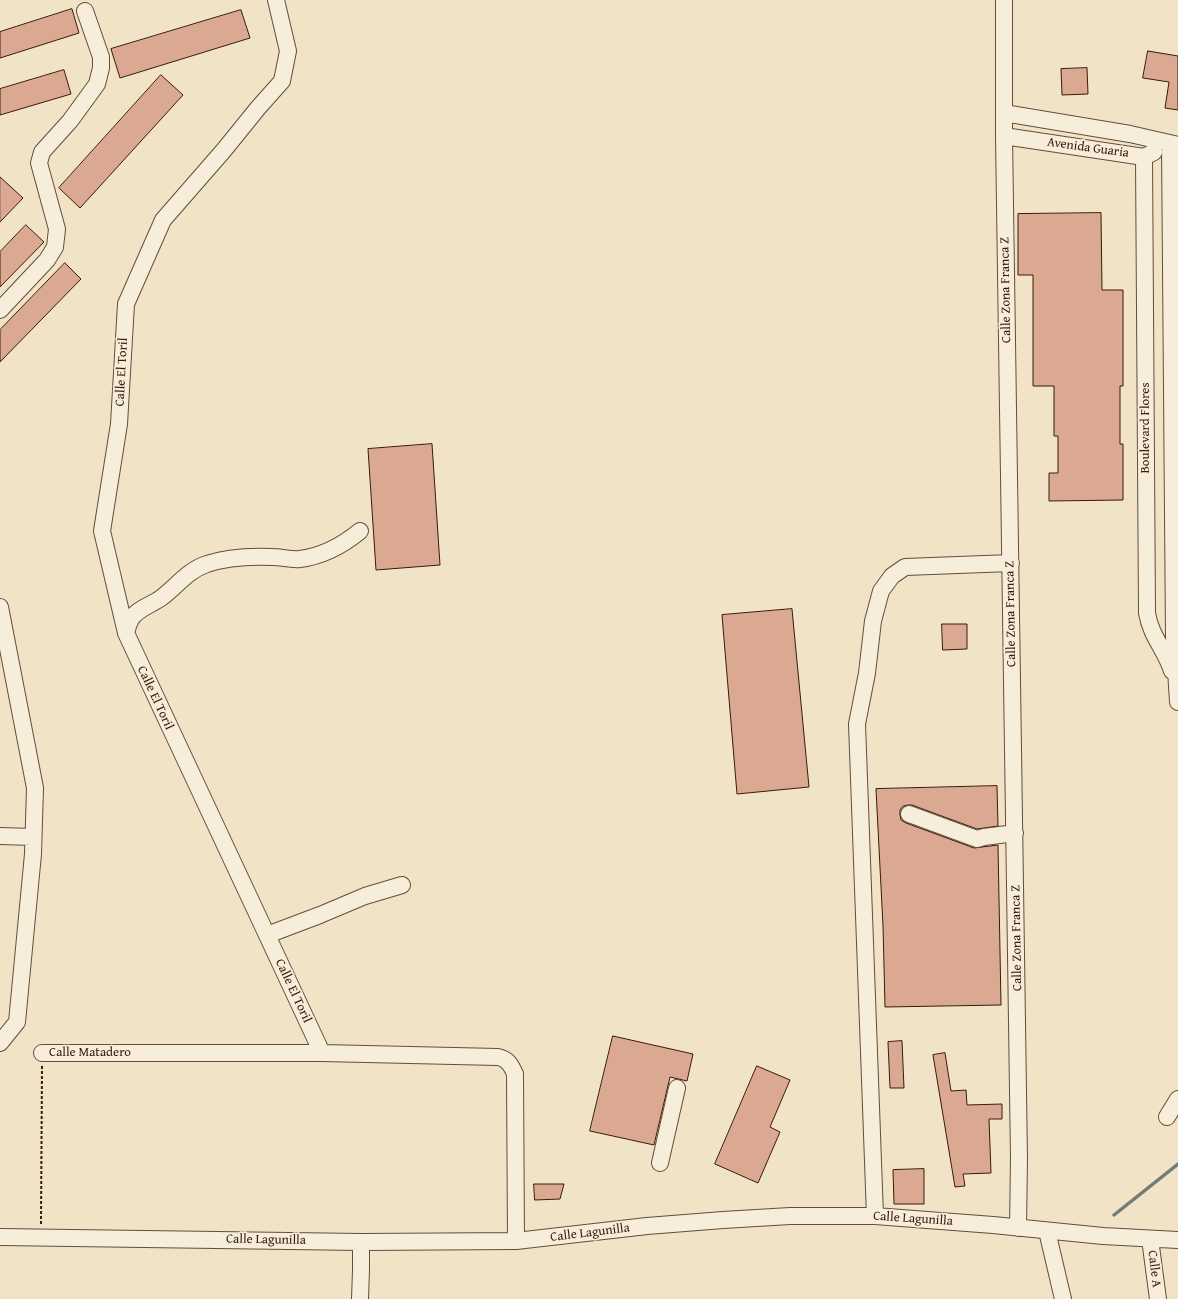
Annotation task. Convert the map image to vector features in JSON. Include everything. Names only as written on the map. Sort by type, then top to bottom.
[{"type":"street","name":"Calle El Toril","points":[[276,0],[288,50],[282,82],[163,220],[126,304],[119,424],[102,531],[126,634],[322,1053]]},
{"type":"street","name":"Calle Zona Franca Z","points":[[1004,0],[1004,136],[1019,1158],[1018,1228]]},
{"type":"street","points":[[0,310],[47,260],[55,247],[57,229],[39,163],[42,152],[70,121],[97,84],[101,68],[101,57],[84,11]]},
{"type":"street","name":"Avenida Guaria","points":[[1004,113],[1130,134],[1174,144]]},
{"type":"street","points":[[1054,144],[1057,122]]},
{"type":"street","name":"Avenida Guaria","points":[[1004,136],[1144,157],[1174,144]]},
{"type":"street","name":"Boulevard Flores","points":[[1174,144],[1173,489],[1178,697]]},
{"type":"street","name":"Boulevard Flores","points":[[1144,157],[1147,613],[1148,621],[1155,638],[1168,659],[1178,697]]},
{"type":"street","points":[[1146,489],[1173,489]]},
{"type":"street","points":[[126,634],[131,619],[140,610],[159,599],[192,571],[207,564],[228,559],[252,557],[300,559],[314,556],[338,547],[360,531]]},
{"type":"street","points":[[875,1216],[857,724],[867,673],[873,621],[881,591],[892,576],[905,567],[1011,562]]},
{"type":"street","points":[[0,608],[7,675],[35,788],[33,854],[17,1022],[0,1043]]},
{"type":"street","points":[[909,814],[977,839],[1015,833]]},
{"type":"street","points":[[0,836],[33,837]]},
{"type":"street","points":[[266,935],[365,896],[402,885]]},
{"type":"street","name":"Calle Matadero","points":[[42,1052],[322,1053]]},
{"type":"street","points":[[322,1053],[490,1056],[504,1058],[511,1065],[515,1074],[516,1242]]},
{"type":"street","points":[[660,1164],[678,1088]]},
{"type":"street","points":[[1167,1117],[1178,1099]]},
{"type":"street","name":"Calle Lagunilla","points":[[0,1237],[361,1242],[516,1242],[647,1226],[723,1220],[790,1216],[875,1216],[1048,1231],[1178,1240]]},
{"type":"street","points":[[1048,1231],[1062,1299]]},
{"type":"street","name":"Calle A","points":[[1150,1239],[1158,1299]]},
{"type":"street","points":[[360,1299],[362,1270],[361,1242]]},
{"type":"path","name":"Calle Matadero","points":[[41,1237],[42,1052]]},
{"type":"building","points":[[72,9],[79,33],[0,58],[0,32]]},
{"type":"building","points":[[241,10],[250,38],[120,78],[111,49]]},
{"type":"building","points":[[1148,51],[1178,56],[1178,110],[1165,108],[1169,82],[1143,78]]},
{"type":"building","points":[[1087,68],[1088,94],[1062,95],[1061,69]]},
{"type":"building","points":[[64,70],[71,94],[0,115],[0,89]]},
{"type":"building","points":[[161,75],[183,95],[80,208],[59,188]]},
{"type":"building","points":[[0,177],[23,198],[0,222]]},
{"type":"building","points":[[1101,213],[1102,290],[1123,290],[1123,386],[1120,386],[1120,444],[1123,444],[1123,500],[1049,501],[1049,473],[1058,473],[1058,436],[1054,436],[1054,386],[1033,386],[1033,275],[1018,275],[1018,214]]},
{"type":"building","points":[[26,225],[44,242],[0,287],[0,252]]},
{"type":"building","points":[[65,263],[81,279],[0,362],[0,330]]},
{"type":"building","points":[[432,444],[440,565],[376,570],[368,449]]},
{"type":"building","points":[[792,609],[809,787],[737,794],[722,615]]},
{"type":"building","points":[[942,624],[967,624],[967,649],[943,650]]},
{"type":"building","points":[[997,786],[998,826],[977,829],[912,805],[903,806],[900,810],[900,815],[901,820],[906,823],[974,848],[998,845],[1001,1005],[885,1007],[883,926],[876,789]]},
{"type":"building","points":[[613,1036],[693,1054],[687,1081],[670,1077],[654,1145],[590,1131]]},
{"type":"building","points":[[902,1041],[904,1088],[890,1088],[888,1042]]},
{"type":"building","points":[[945,1053],[951,1091],[966,1090],[967,1105],[1002,1104],[1002,1119],[989,1119],[991,1173],[963,1174],[965,1186],[955,1187],[933,1055]]},
{"type":"building","points":[[757,1066],[790,1080],[770,1127],[780,1132],[758,1183],[715,1164]]},
{"type":"building","points":[[924,1169],[924,1204],[894,1204],[893,1170]]},
{"type":"building","points":[[534,1184],[564,1184],[560,1199],[535,1200]]},
{"type":"waterway","points":[[1114,1215],[1178,1164]]}]
